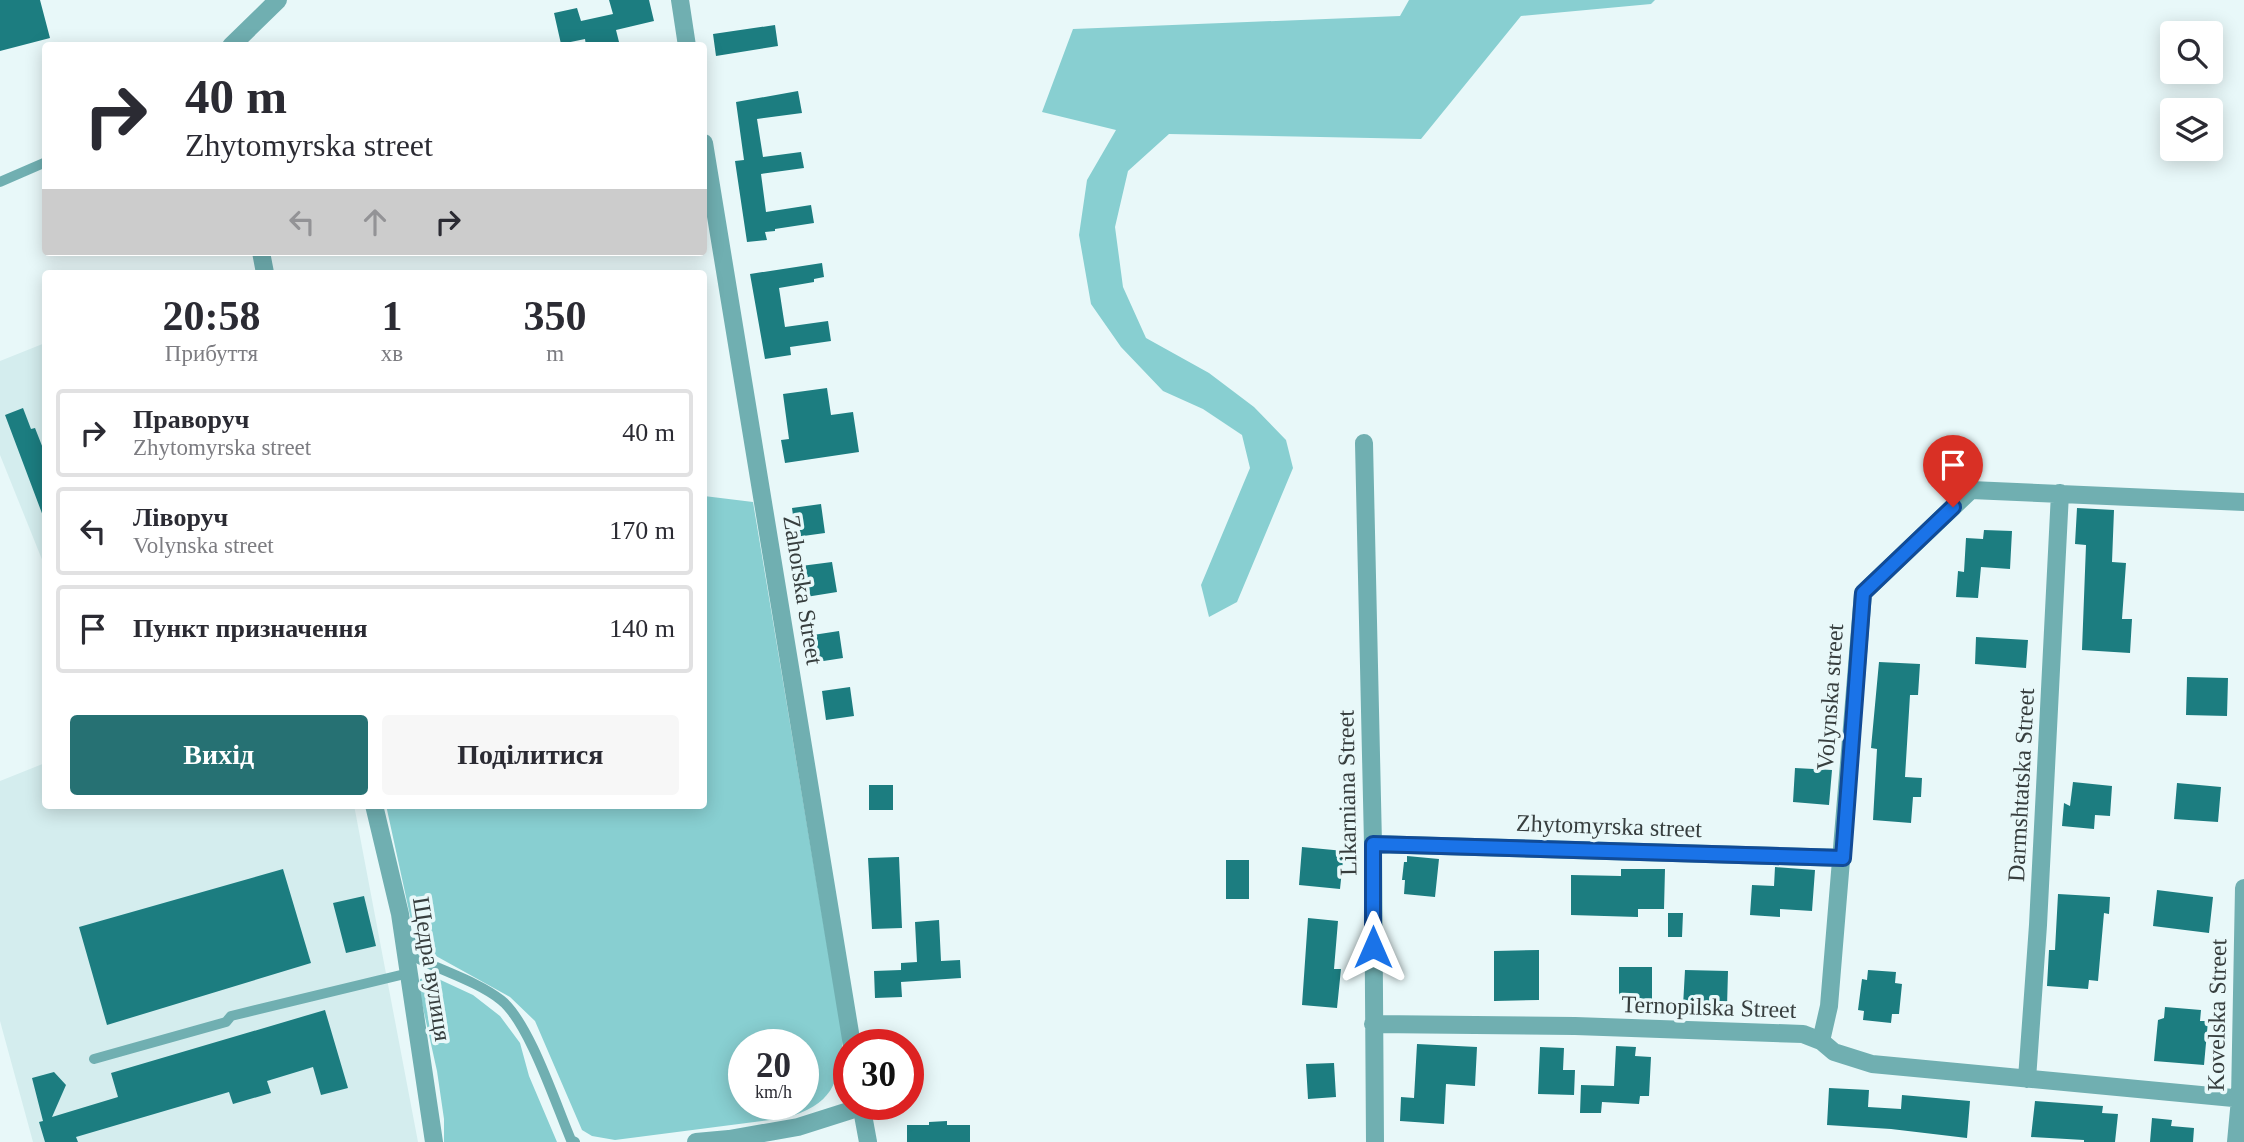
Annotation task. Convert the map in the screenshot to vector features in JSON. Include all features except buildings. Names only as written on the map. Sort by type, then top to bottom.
[{"type":"street","points":[[235,42],[278,0]]},
{"type":"street","points":[[680,0],[686,42]]},
{"type":"street","name":"Zahorska Street","points":[[707,161],[849,1029]]},
{"type":"street","name":"Likarniana Street","points":[[1364,443],[1373,844],[1375,1142]]},
{"type":"street","name":"Volynska street","points":[[1821,1041],[1829,1006],[1843,858],[1863,593],[1971,490],[2244,502]]},
{"type":"street","name":"Darmshtatska Street","points":[[2028,1079],[2060,493]]},
{"type":"street","name":"Щедра вулиця","points":[[375,809],[400,914],[434,1142]]},
{"type":"street","name":"Zhytomyrska street","points":[[1373,844],[1843,858]]},
{"type":"street","name":"Kovelska Street","points":[[2236,1142],[2242,1099],[2244,892]]},
{"type":"street","name":"Ternopilska Street","points":[[1373,1024],[1575,1026],[1803,1034],[1821,1041],[1834,1052],[1871,1064],[2242,1099]]},
{"type":"street","points":[[696,1142],[798,1127],[833,1115]]},
{"type":"street","points":[[864,1120],[868,1142]]},
{"type":"lane","points":[[0,182],[42,165]]},
{"type":"lane","points":[[400,914],[419,959],[487,990],[503,1002],[522,1024],[571,1140],[575,1142]]},
{"type":"lane","points":[[94,1059],[226,1022],[230,1016],[409,973]]},
{"type":"shaded area","points":[[1409,0],[1655,0],[1651,4],[1521,16],[1421,139],[1169,134],[1128,171],[1115,227],[1123,287],[1146,338],[1209,373],[1254,407],[1286,440],[1293,468],[1237,602],[1209,617],[1201,585],[1250,468],[1242,435],[1203,409],[1163,391],[1121,347],[1091,304],[1079,235],[1087,180],[1116,130],[1042,112],[1073,29],[1400,16]]},
{"type":"shaded area","points":[[42,344],[42,560],[0,455],[0,361]]},
{"type":"shaded area","points":[[707,496],[753,502],[841,1029],[833,1029],[833,1085],[830,1091],[819,1102],[819,1029],[728,1029],[728,1120],[770,1120],[615,1140],[592,1136],[582,1130],[535,1021],[510,997],[427,951],[411,920],[387,809],[707,809]]},
{"type":"shaded area","points":[[42,764],[42,809],[355,809],[418,1142],[33,1142],[0,1021],[0,781]]},
{"type":"shaded area","points":[[432,976],[473,995],[500,1016],[520,1043],[529,1076],[557,1142],[444,1142],[444,1119],[437,1071],[419,990],[420,979]]},
{"type":"route","points":[[1373,947],[1373,844],[1843,858],[1863,593],[1953,507]]}]
